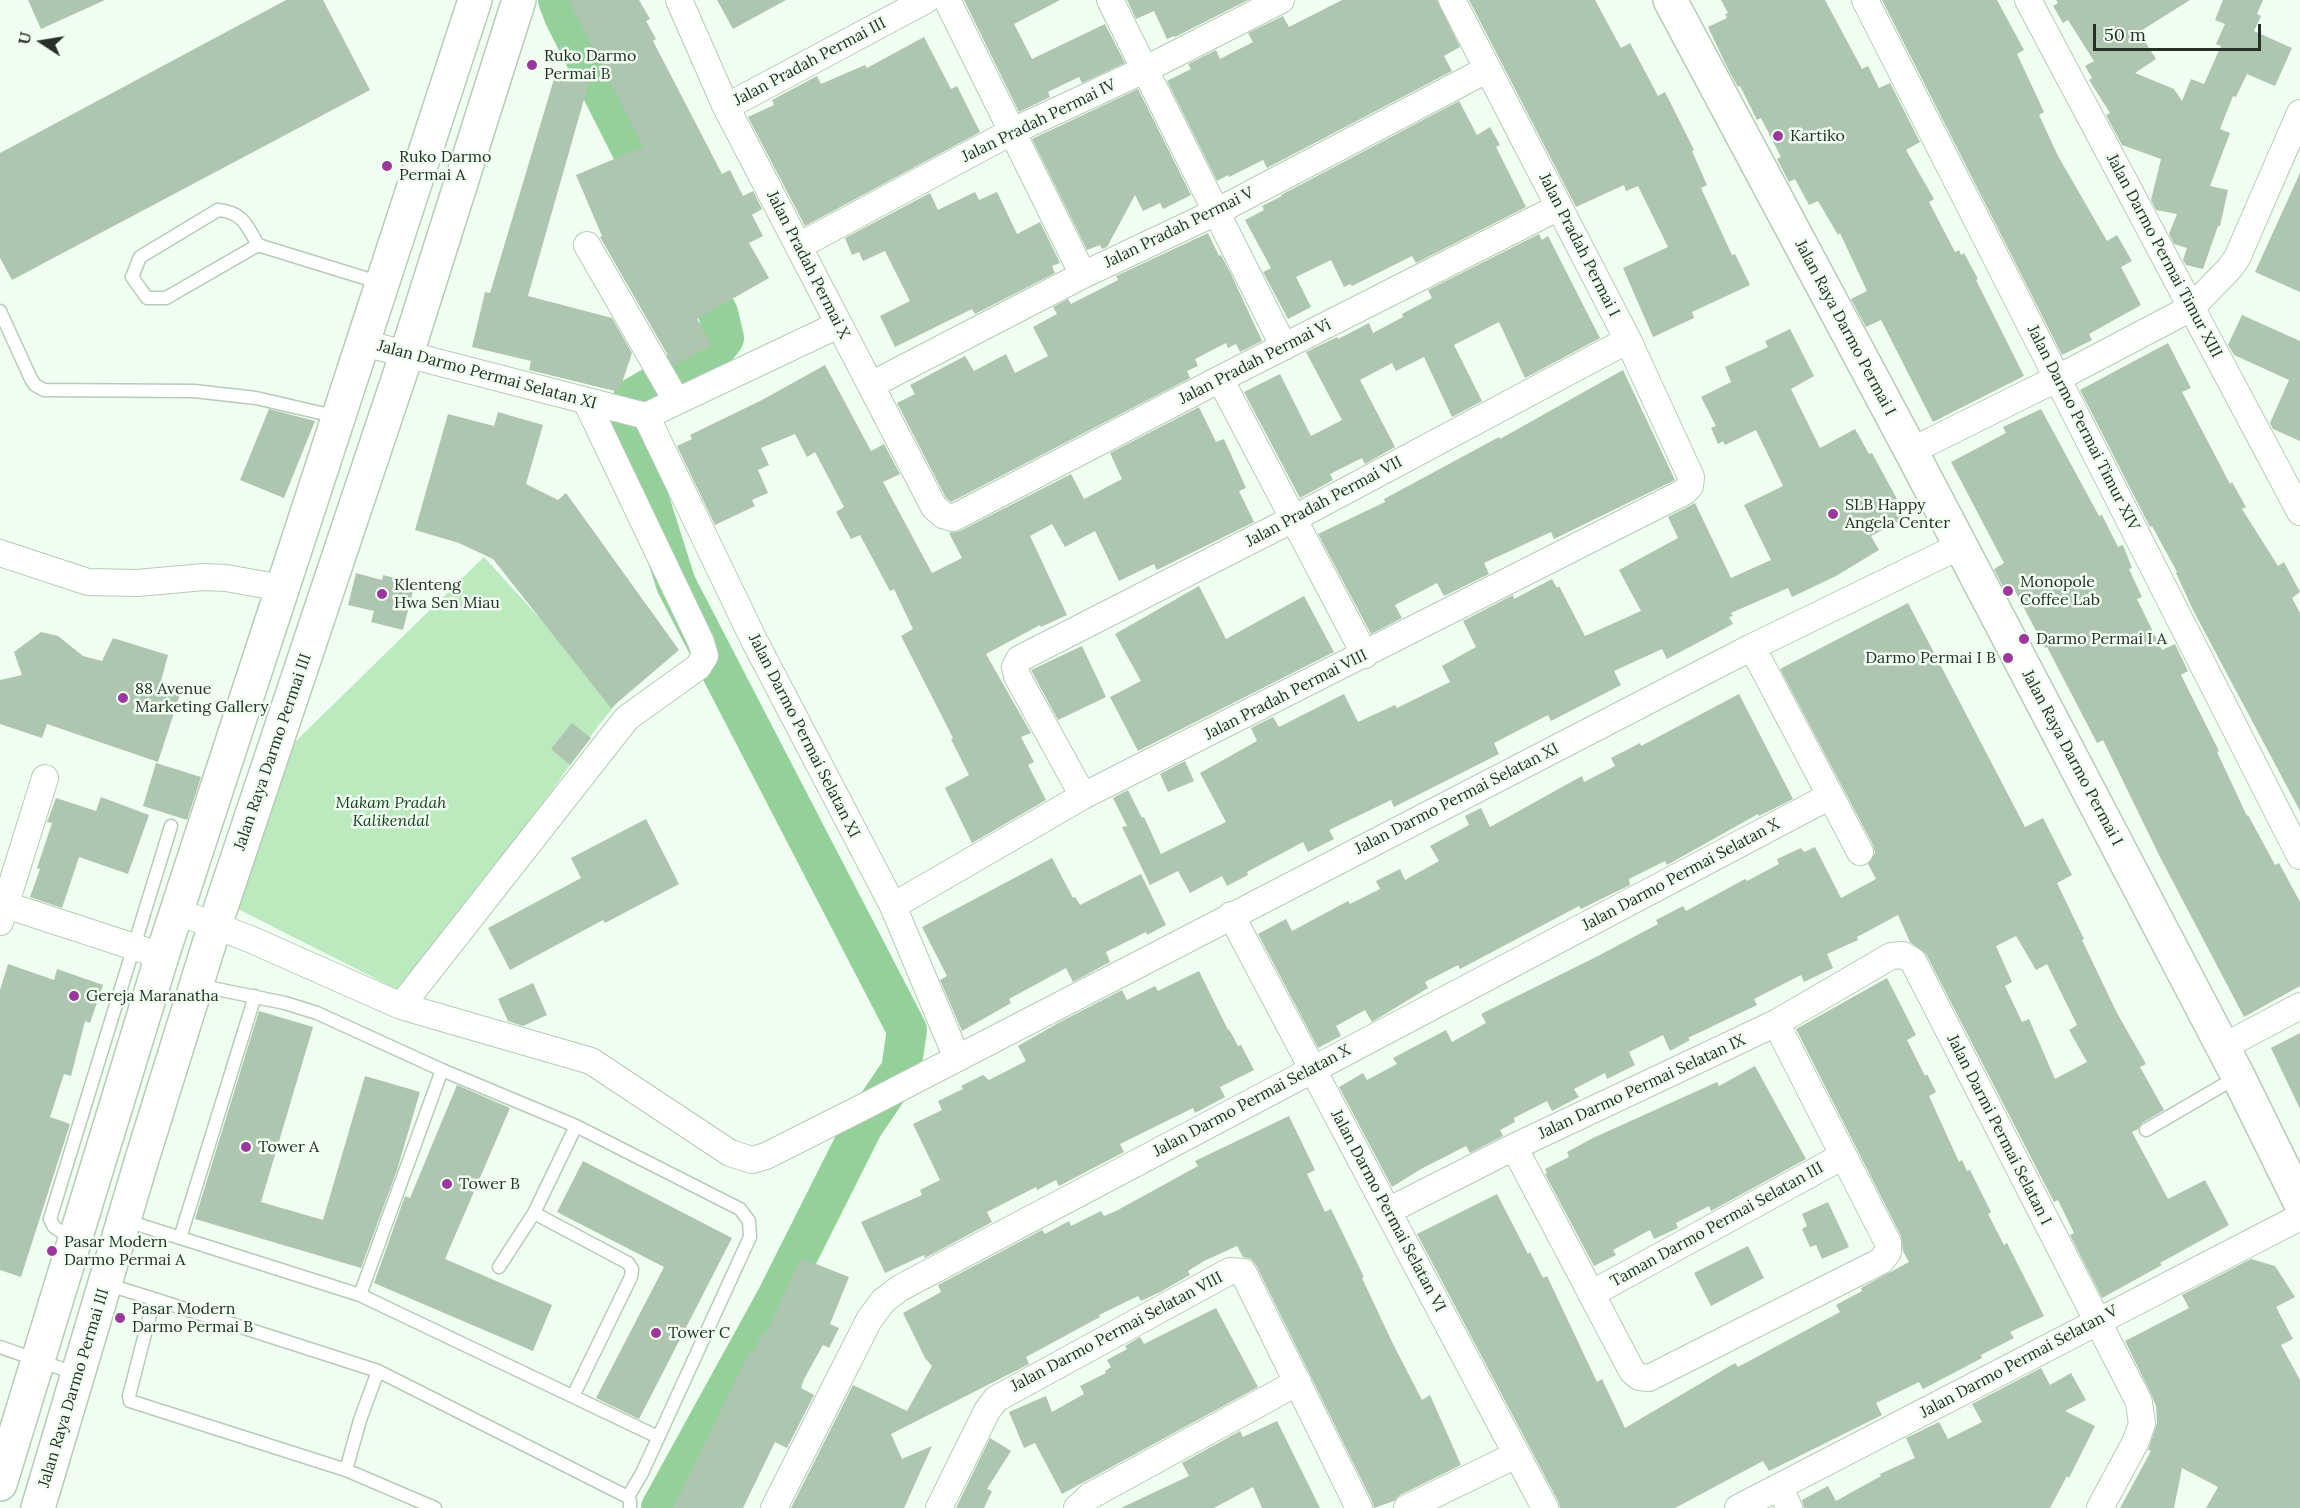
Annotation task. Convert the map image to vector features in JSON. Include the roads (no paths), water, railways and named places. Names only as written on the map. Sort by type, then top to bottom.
[{"type":"main road","points":[[0,1484],[36,1359],[102,1148],[148,951],[176,911],[475,0]]},
{"type":"main road","name":"Jalan Raya Darmo Permai III","points":[[38,1508],[142,1159],[215,925],[407,354],[519,0]]},
{"type":"main road","name":"Jalan Raya Darmo Permai I","points":[[1670,0],[1911,451],[2223,1047],[2300,1202]]},
{"type":"main road","points":[[250,688],[290,701]]},
{"type":"main road","points":[[102,1148],[142,1159]]},
{"type":"street","name":"Jalan Pradah Permai X","points":[[679,0],[726,107],[838,325],[934,507],[943,515],[952,518]]},
{"type":"street","name":"Jalan Pradah Permai III","points":[[726,107],[926,0]]},
{"type":"street","points":[[947,0],[1083,274]]},
{"type":"street","points":[[1110,0],[1284,347]]},
{"type":"street","name":"Jalan Pradah Permai IV","points":[[799,246],[1011,132],[1144,70],[1281,0]]},
{"type":"street","name":"Jalan Pradah Permai I","points":[[1452,0],[1628,340],[1691,477],[1690,486],[1684,492]]},
{"type":"street","name":"Jalan Darmo Permai Timur XIV","points":[[1865,0],[2300,856]]},
{"type":"street","name":"Jalan Darmo Permai Timur XIII","points":[[2028,0],[2300,513]]},
{"type":"street","name":"Jalan Pradah Permai V","points":[[871,385],[1083,274],[1216,212],[1488,69]]},
{"type":"street","points":[[1911,451],[2058,378],[2191,308],[2237,258],[2300,113]]},
{"type":"street","name":"Jalan Pradah Permai Vi","points":[[952,518],[1559,207]]},
{"type":"street","points":[[587,245],[676,400]]},
{"type":"street","points":[[646,416],[838,325]]},
{"type":"street","name":"Jalan Pradah Permai VII","points":[[1083,796],[1017,676],[1015,667],[1018,659],[1293,519],[1628,340]]},
{"type":"street","name":"Jalan Darmo Permai Selatan XI","points":[[363,343],[646,416],[754,640],[893,906],[957,1058]]},
{"type":"street","points":[[1220,379],[1365,655]]},
{"type":"street","points":[[176,911],[215,925],[401,1006],[627,718],[698,667],[705,656],[701,642],[586,401]]},
{"type":"street","name":"Jalan Pradah Permai VIII","points":[[893,906],[1083,796],[1684,492]]},
{"type":"street","name":"Jalan Darmo Permai Selatan XI","points":[[401,1006],[591,1061],[730,1154],[752,1160],[766,1156],[1750,648],[1960,546]]},
{"type":"street","points":[[0,554],[88,582],[137,583],[204,577],[226,578],[282,588]]},
{"type":"street","points":[[1750,648],[1760,662],[1860,852]]},
{"type":"street","points":[[45,778],[2,910],[148,951]]},
{"type":"street","name":"Jalan Darmo Permai Selatan X","points":[[774,1508],[869,1320],[883,1301],[900,1288],[1830,796]]},
{"type":"street","name":"Jalan Darmo Permai Selatan VI","points":[[1231,915],[1545,1508]]},
{"type":"street","name":"Jalan Darmi Permai Selatan I","points":[[1891,956],[1903,955],[1913,961],[2097,1320]]},
{"type":"street","name":"Jalan Darmo Permai Selatan IX","points":[[1388,1211],[1776,1023],[1891,956]]},
{"type":"street","points":[[2223,1047],[2300,1006]]},
{"type":"street","points":[[1514,1148],[1632,1371],[1639,1377],[1649,1378],[1881,1261],[1888,1252],[1888,1243],[1776,1023]]},
{"type":"street","name":"Taman Darmo Permai Selatan III","points":[[1591,1294],[1843,1156]]},
{"type":"street","name":"Jalan Darmo Permai Selatan V","points":[[1738,1508],[1784,1498],[2097,1320],[2300,1217]]},
{"type":"street","name":"Jalan Darmo Permai Selatan VIII","points":[[939,1508],[987,1411],[996,1399],[1230,1271],[1243,1272],[1359,1508]]},
{"type":"street","points":[[2097,1320],[2139,1402],[2142,1424],[2135,1443],[2100,1508]]},
{"type":"street","points":[[1077,1508],[1090,1496],[1298,1382]]},
{"type":"street","points":[[1407,1508],[1516,1455]]},
{"type":"lane","points":[[258,245],[166,298],[147,298],[132,277],[140,257],[218,210],[232,211],[243,219],[258,245],[382,283]]},
{"type":"lane","points":[[0,311],[31,379],[44,390],[194,391],[256,398],[339,417]]},
{"type":"lane","points":[[74,1240],[54,1227],[50,1219],[148,951],[171,826]]},
{"type":"lane","points":[[106,1284],[378,1371],[629,1502],[750,1237],[748,1221],[740,1209],[576,1126],[442,1070],[317,1013],[255,996],[196,985]]},
{"type":"lane","points":[[180,1238],[255,996]]},
{"type":"lane","points":[[360,1295],[442,1070]]},
{"type":"lane","points":[[2146,1130],[2238,1076]]},
{"type":"lane","points":[[498,1266],[534,1213],[576,1126]]},
{"type":"lane","points":[[534,1213],[628,1263],[632,1269],[631,1277],[573,1396]]},
{"type":"lane","points":[[124,1220],[360,1295],[658,1437]]},
{"type":"lane","points":[[154,1299],[129,1396],[130,1401],[346,1470],[435,1508]]},
{"type":"lane","points":[[0,1347],[78,1374]]},
{"type":"lane","points":[[346,1470],[360,1420],[378,1371]]},
{"type":"waterway","points":[[558,0],[658,202]]},
{"type":"waterway","points":[[682,368],[718,346],[724,338],[718,313],[689,261]]},
{"type":"waterway","points":[[633,398],[657,384]]},
{"type":"waterway","points":[[628,433],[676,584],[907,1030],[901,1070],[863,1126],[776,1299],[661,1508]]},
{"type":"place","name":"Ruko Darmo Permai B","points":[[532,65]]},
{"type":"place","name":"Kartiko","points":[[1778,136]]},
{"type":"place","name":"Ruko Darmo Permai A","points":[[387,166]]},
{"type":"place","name":"SLB Happy Angela Center","points":[[1833,514]]},
{"type":"place","name":"Monopole Coffee Lab","points":[[2008,591]]},
{"type":"place","name":"Klenteng Hwa Sen Miau","points":[[382,594]]},
{"type":"place","name":"Darmo Permai I A","points":[[2024,639]]},
{"type":"place","name":"Darmo Permai I B","points":[[2008,658]]},
{"type":"place","name":"88 Avenue Marketing Gallery","points":[[123,698]]},
{"type":"place","name":"Gereja Maranatha","points":[[74,996]]},
{"type":"place","name":"Tower A","points":[[246,1147]]},
{"type":"place","name":"Tower B","points":[[447,1184]]},
{"type":"place","name":"Pasar Modern Darmo Permai A","points":[[52,1251]]},
{"type":"place","name":"Pasar Modern Darmo Permai B","points":[[120,1318]]},
{"type":"place","name":"Tower C","points":[[656,1333]]},
{"type":"park label","name":"Makam Pradah Kalikendal","points":[[391,812]]}]
